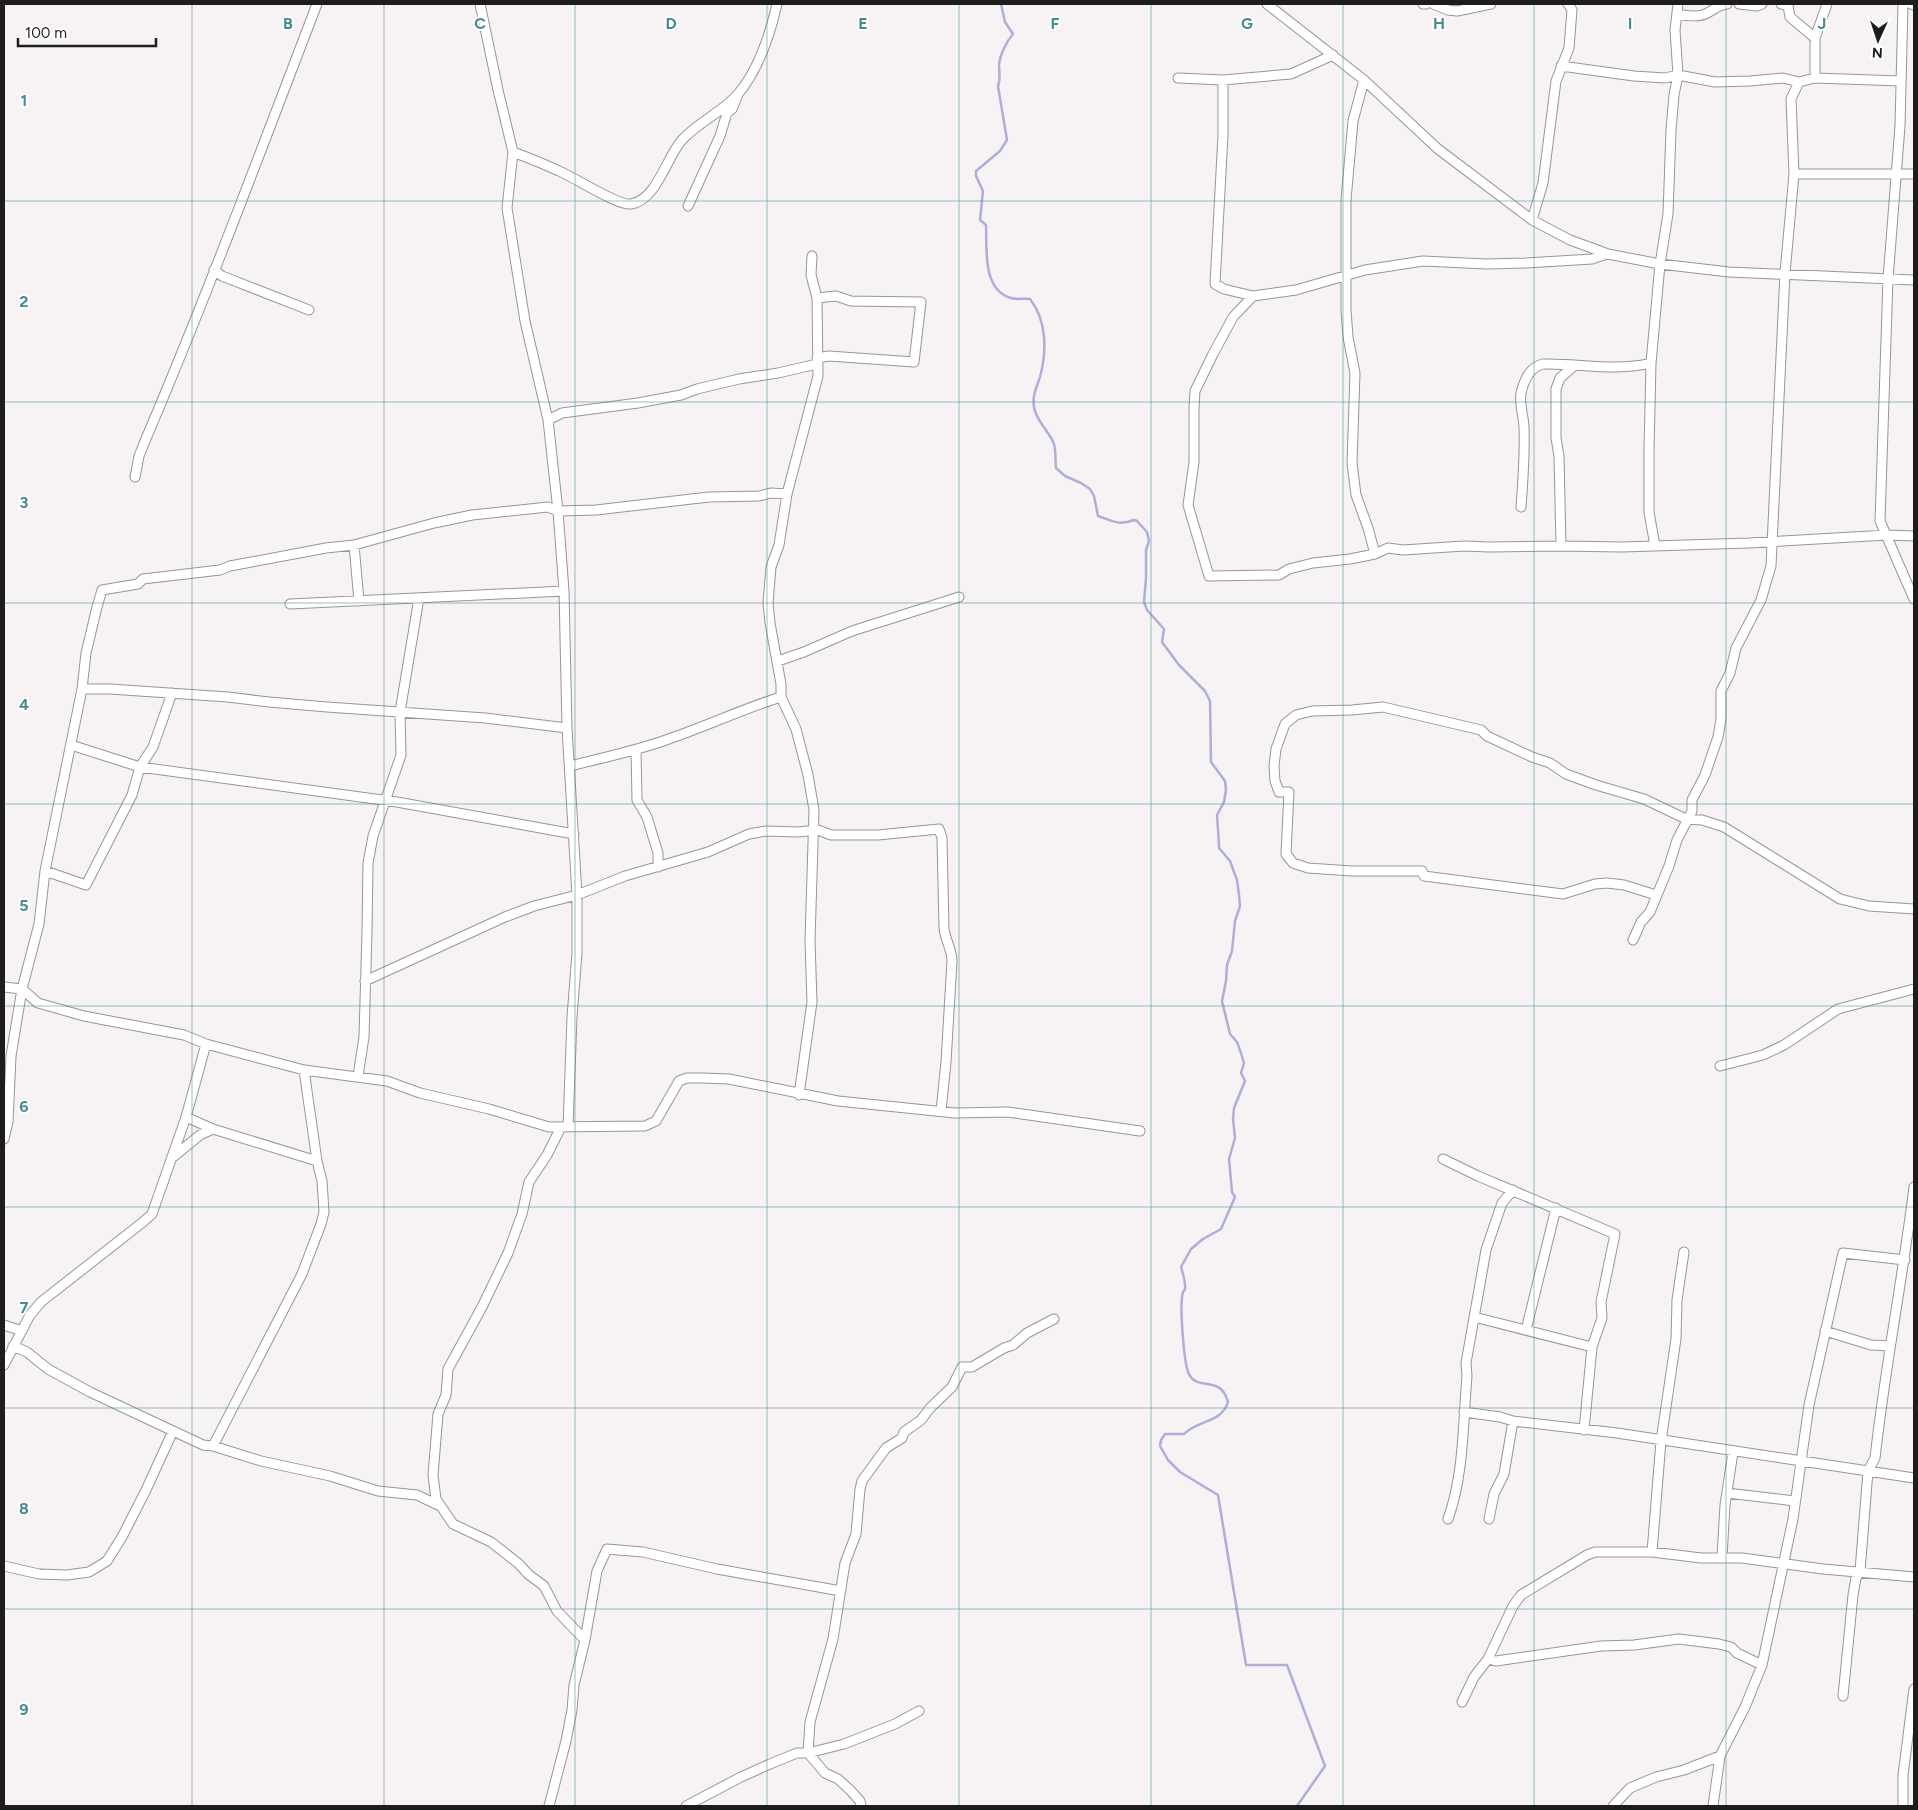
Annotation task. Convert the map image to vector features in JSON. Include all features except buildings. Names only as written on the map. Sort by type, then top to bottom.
[{"type":"street","points":[[135,477],[139,456],[156,418],[166,388],[289,81],[317,4]]},
{"type":"street","points":[[480,4],[513,152],[507,208],[525,320],[548,420],[558,511],[564,591],[567,728],[577,895],[577,953],[565,1127],[529,1182],[522,1214],[508,1252],[482,1307],[448,1369],[446,1395],[438,1414],[433,1461],[434,1489],[438,1505],[453,1524],[491,1542],[508,1554],[528,1574],[544,1586],[557,1611],[585,1640]]},
{"type":"street","points":[[688,206],[720,136],[727,113],[732,109],[738,94],[756,66],[777,4]]},
{"type":"street","points":[[1267,4],[1364,80],[1438,148],[1532,220],[1570,240],[1608,254],[1660,264],[1729,272],[1914,280]]},
{"type":"street","points":[[1433,4],[1448,10],[1457,10],[1491,4]]},
{"type":"street","points":[[1532,220],[1543,183],[1556,81],[1569,48],[1572,10],[1568,4]]},
{"type":"street","points":[[1655,546],[1649,512],[1652,363],[1660,264],[1668,214],[1671,130],[1678,75],[1675,30],[1678,4]]},
{"type":"street","points":[[1677,14],[1690,16],[1708,14],[1719,5],[1727,4]]},
{"type":"street","points":[[1739,4],[1757,6],[1762,4]]},
{"type":"street","points":[[1781,4],[1788,6],[1790,17],[1815,38]]},
{"type":"street","points":[[1815,78],[1815,38],[1827,4]]},
{"type":"street","points":[[1903,4],[1897,173],[1888,279],[1880,521],[1914,599]]},
{"type":"street","points":[[1569,48],[1574,60],[1580,67]]},
{"type":"street","points":[[1178,78],[1223,80],[1291,74],[1333,55]]},
{"type":"street","points":[[1561,66],[1580,67],[1634,76],[1665,78],[1678,75],[1715,82],[1750,82],[1784,78],[1799,82],[1815,78],[1901,81]]},
{"type":"street","points":[[1223,80],[1223,135],[1214,284],[1224,289],[1253,296],[1296,290],[1365,270],[1423,261],[1486,264],[1526,263],[1592,259],[1608,254]]},
{"type":"street","points":[[1364,80],[1353,121],[1346,200],[1346,276],[1348,338],[1355,373],[1352,463],[1356,494],[1375,554]]},
{"type":"street","points":[[1633,940],[1641,922],[1650,912],[1686,819],[1692,811],[1692,800],[1705,775],[1718,737],[1721,719],[1721,691],[1730,673],[1736,648],[1761,600],[1771,566],[1785,273],[1794,174],[1790,99],[1799,82]]},
{"type":"street","points":[[513,152],[560,171],[604,195],[627,204],[633,204],[642,199],[661,176],[681,140],[738,94]]},
{"type":"street","points":[[1794,174],[1914,174]]},
{"type":"street","points":[[799,1094],[812,1002],[810,941],[814,832],[812,796],[796,728],[781,697],[778,661],[770,623],[769,581],[771,567],[779,545],[787,494],[818,376],[817,298],[811,275],[812,256]]},
{"type":"street","points":[[214,270],[222,276],[309,310]]},
{"type":"street","points":[[548,420],[562,413],[681,395],[697,389],[739,379],[778,373],[836,356],[914,362],[920,302],[851,301],[836,296],[817,298]]},
{"type":"street","points":[[1253,296],[1234,317],[1212,354],[1196,391],[1194,408],[1194,462],[1188,505],[1209,576],[1279,575],[1289,569],[1313,563],[1350,559],[1375,554],[1388,548],[1403,550],[1464,546],[1489,548],[1561,546],[1622,548],[1886,535],[1914,536]]},
{"type":"street","points":[[1522,507],[1524,427],[1521,394],[1529,373],[1536,365],[1635,367],[1652,363]]},
{"type":"street","points":[[1561,546],[1559,456],[1556,438],[1556,389],[1560,378],[1576,365]]},
{"type":"street","points":[[4,1139],[11,1056],[22,989],[39,924],[45,871],[82,689],[86,653],[96,607],[102,590],[138,584],[143,579],[220,570],[230,566],[326,548],[354,545],[434,523],[472,515],[548,507],[558,511],[596,510],[709,497],[760,496],[771,493],[787,494]]},
{"type":"street","points":[[354,545],[359,601]]},
{"type":"street","points":[[290,604],[564,591]]},
{"type":"street","points":[[778,661],[852,631],[959,597]]},
{"type":"street","points":[[358,1076],[364,1036],[368,863],[373,836],[401,755],[400,712],[419,598]]},
{"type":"street","points":[[82,689],[110,689],[228,697],[327,707],[485,718],[567,728]]},
{"type":"street","points":[[45,871],[86,885],[132,794],[140,767],[152,747],[172,693]]},
{"type":"street","points":[[570,766],[636,750],[781,697]]},
{"type":"street","points":[[1656,895],[1624,885],[1606,883],[1595,884],[1563,894],[1424,876],[1422,871],[1352,871],[1308,868],[1294,862],[1286,854],[1289,792],[1279,792],[1275,781],[1274,766],[1280,735],[1285,724],[1296,716],[1312,711],[1383,707],[1481,730],[1487,736],[1532,757],[1550,763],[1566,774],[1596,785],[1644,798],[1686,819],[1702,820],[1724,827],[1840,898],[1870,906],[1914,909]]},
{"type":"street","points":[[71,745],[140,767],[332,792],[574,834]]},
{"type":"street","points":[[636,750],[637,800],[647,817],[658,853],[658,867]]},
{"type":"street","points":[[365,981],[505,917],[534,906],[577,895],[625,876],[708,852],[749,834],[766,831],[814,832],[818,830],[831,835],[860,836],[939,829],[942,838],[945,940],[952,953],[947,1053],[941,1111]]},
{"type":"street","points":[[4,986],[22,989],[38,1002],[84,1016],[184,1036],[206,1044],[304,1070],[387,1081],[420,1093],[489,1109],[549,1127],[645,1126],[656,1121],[680,1081],[687,1078],[729,1079],[838,1101],[955,1113],[1008,1112],[1140,1131]]},
{"type":"street","points":[[1720,1066],[1764,1055],[1784,1045],[1838,1009],[1914,989]]},
{"type":"street","points":[[4,1365],[30,1315],[41,1302],[152,1214],[186,1117],[206,1044]]},
{"type":"street","points":[[213,1446],[302,1274],[324,1212],[322,1181],[317,1161],[304,1070]]},
{"type":"street","points":[[186,1117],[213,1129],[317,1161]]},
{"type":"street","points":[[171,1159],[179,1150],[200,1135],[213,1129]]},
{"type":"street","points":[[1443,1159],[1615,1234],[1601,1302],[1602,1318],[1592,1347],[1584,1430]]},
{"type":"street","points":[[1843,1696],[1853,1596],[1856,1578],[1860,1572],[1868,1471],[1875,1458],[1890,1346],[1911,1234],[1914,1187]]},
{"type":"street","points":[[1448,1519],[1454,1505],[1460,1468],[1467,1376],[1466,1363],[1486,1250],[1502,1203],[1513,1190]]},
{"type":"street","points":[[1526,1330],[1556,1208]]},
{"type":"street","points":[[1652,1552],[1661,1441],[1676,1338],[1677,1300],[1684,1252]]},
{"type":"street","points":[[1713,1806],[1720,1756],[1745,1707],[1762,1665],[1784,1563],[1809,1405],[1843,1253],[1905,1260]]},
{"type":"street","points":[[1474,1317],[1592,1347]]},
{"type":"street","points":[[861,1806],[860,1801],[838,1778],[825,1773],[808,1753],[810,1722],[833,1640],[845,1563],[856,1534],[862,1481],[886,1448],[902,1438],[904,1432],[921,1420],[930,1408],[952,1387],[962,1367],[972,1367],[995,1353],[1013,1346],[1027,1333],[1054,1319]]},
{"type":"street","points":[[4,1325],[22,1330]]},
{"type":"street","points":[[1825,1331],[1871,1345],[1890,1346]]},
{"type":"street","points":[[13,1346],[27,1352],[48,1369],[68,1380],[202,1445],[213,1446],[260,1461],[330,1476],[378,1491],[417,1495],[438,1505]]},
{"type":"street","points":[[1464,1412],[1513,1421],[1617,1433],[1914,1478]]},
{"type":"street","points":[[1488,1519],[1494,1494],[1504,1474],[1513,1421]]},
{"type":"street","points":[[4,1566],[39,1574],[67,1575],[89,1572],[106,1561],[122,1537],[173,1431]]},
{"type":"street","points":[[1722,1558],[1727,1494],[1733,1452]]},
{"type":"street","points":[[1727,1494],[1795,1501]]},
{"type":"street","points":[[549,1806],[566,1741],[572,1710],[574,1685],[585,1640],[597,1571],[607,1549],[643,1552],[840,1592]]},
{"type":"street","points":[[1462,1702],[1474,1676],[1488,1659],[1509,1614],[1522,1595],[1595,1552],[1652,1552],[1701,1558],[1742,1558],[1823,1569],[1914,1576]]},
{"type":"street","points":[[1488,1659],[1496,1661],[1591,1647],[1634,1645],[1679,1639],[1731,1647],[1737,1653],[1762,1665]]},
{"type":"street","points":[[1903,1806],[1903,1775],[1914,1689]]},
{"type":"street","points":[[686,1806],[770,1764],[797,1753],[808,1753],[844,1744],[895,1724],[919,1710]]},
{"type":"street","points":[[1613,1806],[1630,1788],[1720,1756]]},
{"type":"waterway","points":[[1001,4],[1005,22],[1013,34],[1004,49],[999,65],[1000,78],[998,86],[1007,140],[1000,151],[976,171],[976,176],[983,191],[980,220],[986,225],[988,267],[995,286],[1002,294],[1013,299],[1030,299],[1040,317],[1044,337],[1044,357],[1034,395],[1034,407],[1037,417],[1054,444],[1056,468],[1065,476],[1090,489],[1094,496],[1098,516],[1120,523],[1134,520],[1147,532],[1149,541],[1146,550],[1144,602],[1147,610],[1164,629],[1162,642],[1179,665],[1205,691],[1210,701],[1211,762],[1225,781],[1224,802],[1217,815],[1219,848],[1230,861],[1237,880],[1240,906],[1235,921],[1232,951],[1227,965],[1222,1001],[1230,1034],[1237,1042],[1244,1063],[1241,1073],[1245,1081],[1234,1108],[1235,1138],[1229,1159],[1232,1192],[1235,1197],[1221,1229],[1203,1239],[1191,1249],[1181,1267],[1185,1284],[1182,1298],[1182,1319],[1188,1372],[1196,1381],[1220,1388],[1228,1402],[1225,1409],[1215,1418],[1189,1429],[1184,1434],[1165,1434],[1160,1446],[1168,1460],[1180,1472],[1218,1495],[1246,1665],[1287,1665],[1325,1766],[1297,1806]]}]
